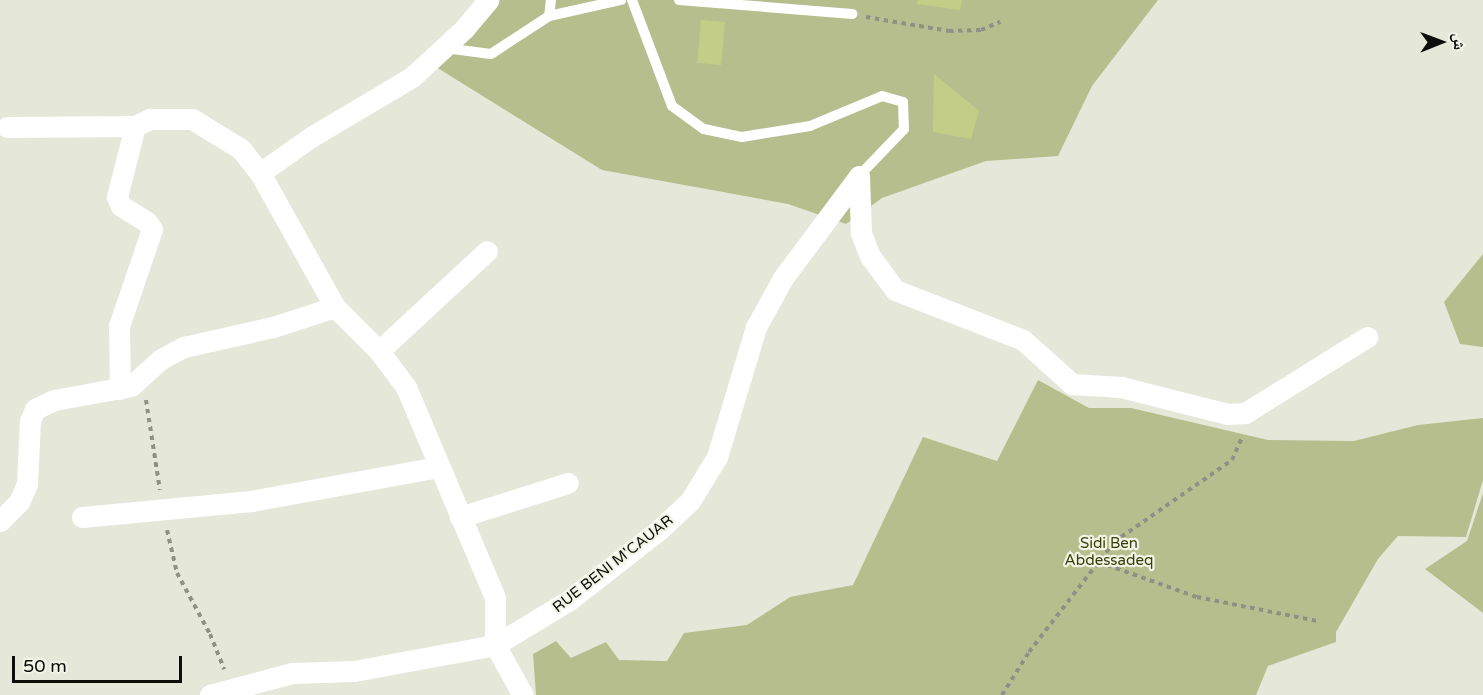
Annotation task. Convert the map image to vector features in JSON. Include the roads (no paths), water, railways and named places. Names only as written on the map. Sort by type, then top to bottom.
[{"type":"street","points":[[260,173],[310,137],[412,77],[445,48],[488,0]]},
{"type":"street","points":[[7,127],[135,126],[150,119],[192,119],[241,149],[260,173],[335,307],[379,351],[406,387],[495,598],[495,645],[522,695]]},
{"type":"street","points":[[120,389],[119,326],[152,229],[147,222],[121,206],[117,197],[135,126]]},
{"type":"street","points":[[859,176],[861,233],[870,256],[895,290],[1023,340],[1072,384],[1121,387],[1228,414],[1245,413],[1367,337]]},
{"type":"street","name":"RUE BENI M'CAUAR","points":[[210,695],[292,673],[354,671],[495,645],[568,601],[659,530],[690,501],[717,457],[756,327],[806,242],[859,176]]},
{"type":"street","points":[[379,351],[487,250]]},
{"type":"street","points":[[0,521],[19,502],[27,484],[30,421],[35,409],[54,400],[120,389],[146,374],[161,359],[184,347],[273,327],[335,307]]},
{"type":"street","points":[[82,517],[250,501],[439,467]]},
{"type":"street","points":[[460,517],[568,483]]},
{"type":"lane","points":[[549,16],[551,0]]},
{"type":"lane","points":[[445,48],[491,54],[549,16],[621,0]]},
{"type":"lane","points":[[632,0],[672,106],[704,129],[742,137],[810,126],[882,96],[903,102],[904,129],[859,176]]},
{"type":"lane","points":[[679,0],[852,14]]},
{"type":"park label","name":"Sidi Ben Abdessadeq","points":[[1109,552]]}]
